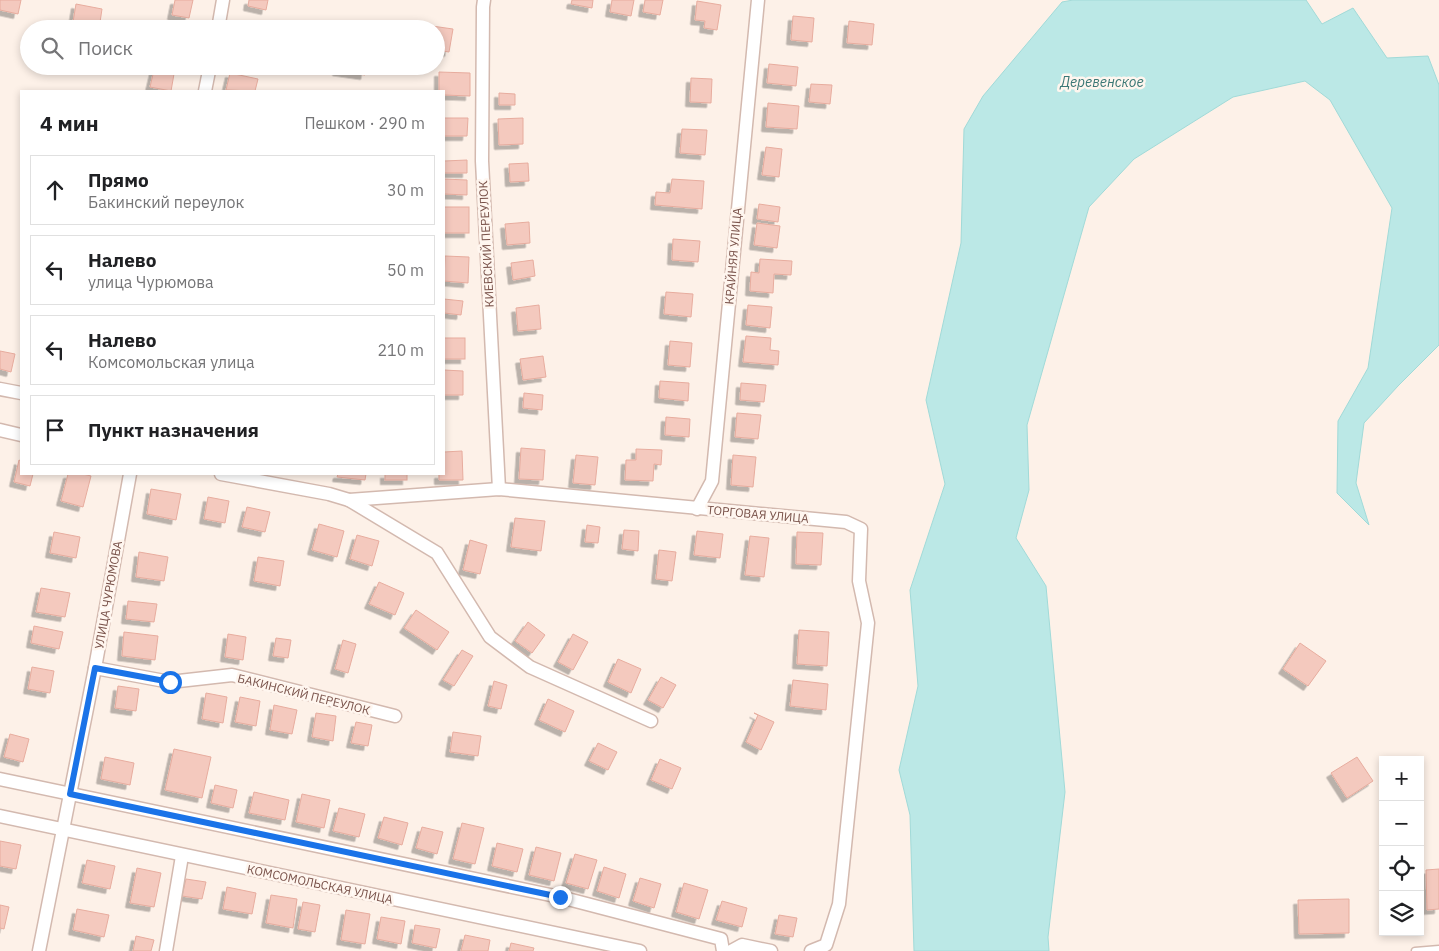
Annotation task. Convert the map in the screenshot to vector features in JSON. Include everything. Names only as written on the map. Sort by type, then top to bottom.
[{"type":"street","points":[[220,20],[224,0]]},
{"type":"street","name":"КИЕВСКИЙ ПЕРЕУЛОК","points":[[484,0],[482,161],[499,489]]},
{"type":"street","name":"КРАЙНЯЯ УЛИЦА","points":[[697,509],[712,481],[758,0]]},
{"type":"street","points":[[206,90],[209,75]]},
{"type":"street","points":[[0,389],[20,393]]},
{"type":"street","points":[[0,430],[20,435]]},
{"type":"street","name":"УЛИЦА ЧУРЮМОВА","points":[[39,951],[95,668],[130,475]]},
{"type":"street","name":"ТОРГОВАЯ УЛИЦА","points":[[226,475],[329,494],[349,500],[499,489],[846,522],[861,529],[859,581],[868,623],[840,904],[826,945],[811,951]]},
{"type":"street","points":[[349,500],[437,553],[490,637],[530,667],[651,721]]},
{"type":"street","name":"БАКИНСКИЙ ПЕРЕУЛОК","points":[[95,668],[170,682],[232,676],[394,716]]},
{"type":"street","points":[[0,779],[560,897],[720,939],[722,951]]},
{"type":"street","name":"КОМСОМОЛЬСКАЯ УЛИЦА","points":[[0,816],[182,856],[640,951]]},
{"type":"street","points":[[166,951],[182,856]]},
{"type":"street","points":[[732,951],[742,945],[771,951]]},
{"type":"lane","points":[[1415,951],[1439,949]]},
{"type":"water","name":"Деревенское","points":[[1073,0],[1306,0],[1322,24],[1353,8],[1387,58],[1428,56],[1439,85],[1439,345],[1364,423],[1356,483],[1369,525],[1337,493],[1338,421],[1368,368],[1392,208],[1330,100],[1305,81],[1233,97],[1134,159],[1089,207],[1027,425],[1029,490],[1016,538],[1046,586],[1065,792],[1048,937],[1049,951],[914,951],[910,815],[899,770],[918,686],[910,590],[945,484],[926,400],[961,243],[964,129],[983,96],[1062,2]]},
{"type":"building","points":[[0,0],[21,0],[18,14],[0,10]]},
{"type":"building","points":[[175,0],[193,0],[189,18],[172,15]]},
{"type":"building","points":[[249,0],[268,0],[266,10],[248,6]]},
{"type":"building","points":[[572,0],[593,0],[592,8],[571,4]]},
{"type":"building","points":[[612,0],[634,0],[631,16],[610,12]]},
{"type":"building","points":[[645,0],[663,0],[660,15],[643,12]]},
{"type":"building","points":[[697,1],[721,5],[717,30],[704,28],[705,21],[695,20]]},
{"type":"building","points":[[76,4],[102,9],[100,20],[73,20]]},
{"type":"building","points":[[793,16],[814,18],[812,42],[791,40]]},
{"type":"building","points":[[849,21],[874,24],[872,45],[847,43]]},
{"type":"building","points":[[445,28],[453,29],[449,52],[445,51]]},
{"type":"building","points":[[769,64],[798,67],[796,86],[767,83]]},
{"type":"building","points":[[445,72],[470,73],[470,96],[445,95],[445,90],[439,90],[439,75],[445,75]]},
{"type":"building","points":[[153,75],[174,75],[171,90],[150,87]]},
{"type":"building","points":[[230,75],[258,79],[255,90],[226,90]]},
{"type":"building","points":[[691,78],[712,79],[711,103],[690,102]]},
{"type":"building","points":[[811,84],[832,85],[830,104],[809,102]]},
{"type":"building","points":[[499,93],[515,94],[515,105],[499,105]]},
{"type":"building","points":[[768,103],[799,106],[797,129],[766,127]]},
{"type":"building","points":[[445,118],[468,118],[467,136],[445,136]]},
{"type":"building","points":[[523,118],[523,144],[499,145],[498,119]]},
{"type":"building","points":[[682,129],[707,130],[705,155],[680,153]]},
{"type":"building","points":[[766,147],[782,149],[779,177],[762,175]]},
{"type":"building","points":[[467,160],[467,173],[445,173],[445,161]]},
{"type":"building","points":[[528,163],[529,181],[510,182],[509,164]]},
{"type":"building","points":[[445,179],[467,180],[467,195],[445,194]]},
{"type":"building","points":[[672,179],[704,181],[702,209],[655,205],[656,192],[670,193]]},
{"type":"building","points":[[759,204],[780,207],[778,222],[757,219]]},
{"type":"building","points":[[445,207],[469,207],[469,233],[445,233]]},
{"type":"building","points":[[529,222],[530,243],[507,245],[505,224]]},
{"type":"building","points":[[757,223],[780,226],[777,248],[754,245]]},
{"type":"building","points":[[673,239],[700,241],[698,262],[672,260]]},
{"type":"building","points":[[445,256],[469,257],[468,283],[445,281]]},
{"type":"building","points":[[760,259],[792,261],[791,275],[774,274],[773,293],[750,291],[751,272],[759,273]]},
{"type":"building","points":[[533,260],[535,276],[513,280],[511,263]]},
{"type":"building","points":[[666,292],[693,294],[691,317],[664,314]]},
{"type":"building","points":[[445,299],[463,301],[461,315],[445,313]]},
{"type":"building","points":[[539,305],[541,329],[518,331],[516,308]]},
{"type":"building","points":[[748,305],[772,307],[770,328],[746,325]]},
{"type":"building","points":[[746,336],[771,338],[770,350],[779,351],[778,365],[743,362]]},
{"type":"building","points":[[445,338],[465,338],[465,359],[445,359]]},
{"type":"building","points":[[670,341],[692,343],[690,367],[668,365]]},
{"type":"building","points":[[0,351],[15,354],[11,372],[0,369]]},
{"type":"building","points":[[543,356],[546,377],[523,380],[520,359]]},
{"type":"building","points":[[445,370],[463,371],[463,395],[445,395]]},
{"type":"building","points":[[660,381],[689,383],[688,401],[659,398]]},
{"type":"building","points":[[741,383],[766,385],[764,402],[740,400]]},
{"type":"building","points":[[524,393],[543,395],[542,410],[523,408]]},
{"type":"building","points":[[737,413],[761,415],[758,439],[735,437]]},
{"type":"building","points":[[666,417],[690,419],[689,437],[665,435]]},
{"type":"building","points":[[521,448],[545,450],[543,480],[519,479]]},
{"type":"building","points":[[636,449],[662,450],[661,465],[654,464],[653,481],[625,480],[626,460],[636,460]]},
{"type":"building","points":[[462,451],[463,480],[439,480],[439,475],[445,475],[445,452]]},
{"type":"building","points":[[576,455],[598,457],[595,485],[573,483]]},
{"type":"building","points":[[733,455],[756,457],[753,487],[731,485]]},
{"type":"building","points":[[19,460],[20,475],[33,475],[30,486],[14,482]]},
{"type":"building","points":[[68,475],[91,476],[83,507],[61,501]]},
{"type":"building","points":[[338,475],[366,475],[365,480],[337,477]]},
{"type":"building","points":[[385,475],[407,475],[407,480],[385,480]]},
{"type":"building","points":[[151,489],[181,494],[176,520],[147,514]]},
{"type":"building","points":[[208,497],[229,501],[225,523],[204,519]]},
{"type":"building","points":[[247,507],[270,512],[265,532],[242,527]]},
{"type":"building","points":[[515,518],[545,521],[541,551],[511,547]]},
{"type":"building","points":[[319,524],[344,531],[337,557],[312,550]]},
{"type":"building","points":[[587,525],[600,527],[598,543],[585,542]]},
{"type":"building","points":[[624,530],[639,531],[638,551],[622,549]]},
{"type":"building","points":[[697,531],[723,534],[720,558],[694,555]]},
{"type":"building","points":[[54,532],[80,537],[76,558],[50,553]]},
{"type":"building","points":[[797,532],[823,533],[821,565],[796,564]]},
{"type":"building","points":[[357,535],[379,541],[372,566],[350,559]]},
{"type":"building","points":[[750,536],[769,538],[764,577],[745,575]]},
{"type":"building","points":[[470,540],[487,545],[480,574],[463,570]]},
{"type":"building","points":[[659,550],[676,552],[672,581],[656,579]]},
{"type":"building","points":[[139,552],[168,557],[164,581],[136,577]]},
{"type":"building","points":[[258,557],[284,561],[280,586],[254,581]]},
{"type":"building","points":[[379,582],[404,593],[395,615],[369,604]]},
{"type":"building","points":[[41,588],[70,593],[65,617],[36,612]]},
{"type":"building","points":[[128,601],[157,604],[154,622],[126,619]]},
{"type":"building","points":[[416,610],[449,632],[437,650],[404,628]]},
{"type":"building","points":[[528,622],[545,635],[532,653],[515,641]]},
{"type":"building","points":[[34,626],[63,632],[59,649],[31,643]]},
{"type":"building","points":[[799,630],[829,632],[827,666],[797,664]]},
{"type":"building","points":[[124,632],[158,636],[155,660],[122,656]]},
{"type":"building","points":[[228,634],[246,637],[243,660],[225,657]]},
{"type":"building","points":[[573,634],[588,642],[573,670],[558,662]]},
{"type":"building","points":[[276,638],[291,640],[288,658],[273,656]]},
{"type":"building","points":[[343,640],[356,644],[348,673],[335,669]]},
{"type":"building","points":[[1300,643],[1326,661],[1308,686],[1283,669]]},
{"type":"building","points":[[462,650],[473,656],[454,686],[443,680]]},
{"type":"building","points":[[618,659],[641,669],[631,693],[608,682]]},
{"type":"building","points":[[32,667],[54,671],[50,693],[28,689]]},
{"type":"building","points":[[661,677],[676,685],[663,708],[648,700]]},
{"type":"building","points":[[793,680],[828,684],[826,710],[790,706]]},
{"type":"building","points":[[494,681],[507,685],[501,709],[488,706]]},
{"type":"building","points":[[118,686],[139,689],[136,711],[115,708]]},
{"type":"building","points":[[206,693],[227,697],[223,723],[202,719]]},
{"type":"building","points":[[240,697],[260,701],[256,726],[235,722]]},
{"type":"building","points":[[548,699],[574,711],[565,732],[539,720]]},
{"type":"building","points":[[274,705],[297,710],[292,734],[270,730]]},
{"type":"building","points":[[316,713],[336,716],[333,741],[312,737]]},
{"type":"building","points":[[754,713],[774,722],[761,750],[746,742],[758,715]]},
{"type":"building","points":[[356,722],[372,725],[368,746],[351,743]]},
{"type":"building","points":[[453,732],[481,736],[478,756],[450,752]]},
{"type":"building","points":[[10,734],[29,739],[23,762],[4,757]]},
{"type":"building","points":[[598,743],[617,752],[608,770],[589,761]]},
{"type":"building","points":[[174,749],[211,757],[202,798],[165,790]]},
{"type":"building","points":[[105,757],[134,763],[130,785],[101,779]]},
{"type":"building","points":[[1357,757],[1373,781],[1347,798],[1331,773]]},
{"type":"building","points":[[660,759],[681,768],[672,789],[651,780]]},
{"type":"building","points":[[215,785],[237,790],[233,808],[211,803]]},
{"type":"building","points":[[254,792],[289,800],[285,820],[249,813]]},
{"type":"building","points":[[302,794],[330,800],[324,828],[296,822]]},
{"type":"building","points":[[339,808],[365,814],[359,837],[333,831]]},
{"type":"building","points":[[384,817],[408,823],[402,845],[378,838]]},
{"type":"building","points":[[462,823],[484,828],[475,864],[453,859]]},
{"type":"building","points":[[422,827],[443,832],[437,854],[416,848]]},
{"type":"building","points":[[0,841],[21,845],[16,869],[0,866]]},
{"type":"building","points":[[497,843],[523,849],[517,872],[492,866]]},
{"type":"building","points":[[536,847],[561,853],[554,881],[529,875]]},
{"type":"building","points":[[575,854],[597,860],[588,889],[566,883]]},
{"type":"building","points":[[87,860],[115,866],[110,889],[82,883]]},
{"type":"building","points":[[604,867],[626,874],[619,898],[597,891]]},
{"type":"building","points":[[137,868],[161,873],[154,907],[130,903]]},
{"type":"building","points":[[1439,869],[1439,909],[1427,910],[1426,870]]},
{"type":"building","points":[[640,878],[661,884],[654,908],[633,901]]},
{"type":"building","points":[[186,879],[206,882],[202,899],[182,896]]},
{"type":"building","points":[[684,883],[708,890],[699,919],[676,912]]},
{"type":"building","points":[[227,887],[256,893],[252,914],[223,909]]},
{"type":"building","points":[[271,895],[297,899],[293,928],[266,923]]},
{"type":"building","points":[[1349,899],[1349,933],[1299,934],[1298,900]]},
{"type":"building","points":[[722,901],[747,908],[742,927],[716,920]]},
{"type":"building","points":[[303,902],[320,905],[315,932],[298,929]]},
{"type":"building","points":[[0,905],[9,907],[4,929],[0,928]]},
{"type":"building","points":[[77,909],[109,915],[104,937],[73,930]]},
{"type":"building","points":[[346,910],[370,914],[365,944],[341,940]]},
{"type":"building","points":[[779,915],[797,918],[793,937],[775,934]]},
{"type":"building","points":[[381,917],[405,921],[401,944],[377,939]]},
{"type":"building","points":[[415,925],[440,929],[436,948],[412,943]]},
{"type":"building","points":[[465,935],[490,940],[488,951],[461,951]]},
{"type":"building","points":[[136,936],[154,940],[151,951],[133,951]]},
{"type":"building","points":[[511,943],[534,948],[533,951],[509,951]]},
{"type":"route","points":[[170,682],[95,668],[70,794],[560,897]]}]
